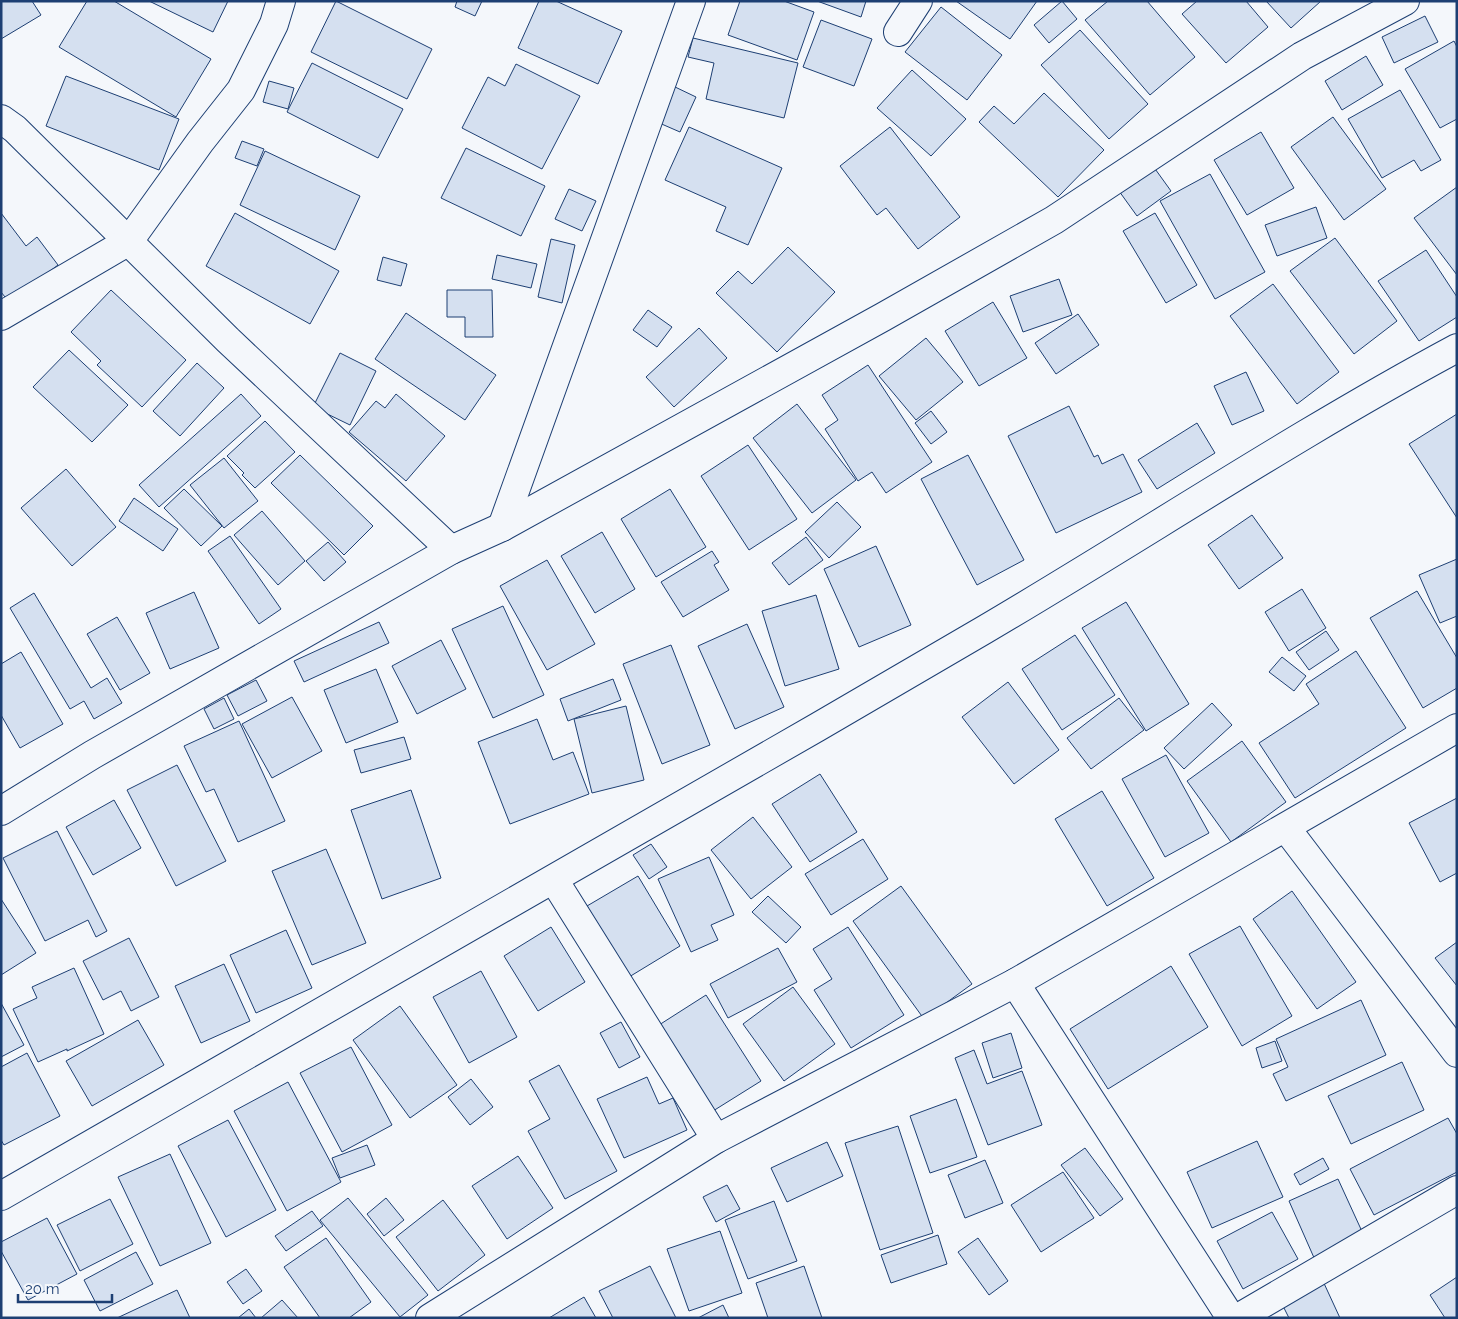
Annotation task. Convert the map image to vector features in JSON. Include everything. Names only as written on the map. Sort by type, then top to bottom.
[{"type":"street","points":[[1,316],[129,241],[240,90],[274,24],[281,1]]},
{"type":"street","points":[[502,527],[691,1]]},
{"type":"street","points":[[898,32],[918,1]]},
{"type":"street","points":[[1,811],[92,755],[451,550],[502,527],[874,322],[1054,220],[1302,56],[1405,1]]},
{"type":"street","points":[[1,119],[15,128],[228,340],[451,550]]},
{"type":"street","points":[[1,1196],[554,880],[988,627],[1381,389],[1457,348]]},
{"type":"street","points":[[430,1318],[716,1139],[1015,983],[1457,728]]},
{"type":"street","points":[[1286,828],[1457,1053]]},
{"type":"street","points":[[554,880],[716,1139]]},
{"type":"street","points":[[1015,983],[1231,1318]]},
{"type":"street","points":[[1238,1318],[1457,1190]]},
{"type":"building","points":[[1,1],[32,1],[41,15],[1,39]]},
{"type":"building","points":[[87,1],[114,1],[211,59],[176,117],[59,47]]},
{"type":"building","points":[[149,1],[228,1],[213,32]]},
{"type":"building","points":[[336,1],[432,49],[407,99],[311,52]]},
{"type":"building","points":[[457,1],[482,1],[475,16],[455,7]]},
{"type":"building","points":[[539,1],[556,1],[622,31],[598,84],[518,48]]},
{"type":"building","points":[[740,1],[784,1],[814,12],[797,60],[728,35]]},
{"type":"building","points":[[817,1],[866,1],[861,17]]},
{"type":"building","points":[[956,1],[1037,1],[1010,39]]},
{"type":"building","points":[[1062,1],[1077,19],[1049,43],[1034,25]]},
{"type":"building","points":[[1108,1],[1147,1],[1195,57],[1150,95],[1085,20]]},
{"type":"building","points":[[1197,1],[1246,1],[1268,27],[1226,63],[1182,14]]},
{"type":"building","points":[[1266,1],[1321,1],[1291,28]]},
{"type":"building","points":[[941,7],[1002,55],[967,100],[905,52]]},
{"type":"building","points":[[1425,16],[1438,42],[1394,63],[1382,37]]},
{"type":"building","points":[[821,20],[872,39],[854,86],[803,67]]},
{"type":"building","points":[[1080,30],[1148,104],[1109,139],[1041,65]]},
{"type":"building","points":[[693,38],[798,63],[784,118],[706,99],[714,63],[688,57]]},
{"type":"building","points":[[1454,41],[1457,47],[1457,119],[1440,128],[1405,69]]},
{"type":"building","points":[[1366,56],[1383,85],[1342,110],[1325,81]]},
{"type":"building","points":[[312,63],[403,109],[378,158],[287,112]]},
{"type":"building","points":[[516,64],[580,96],[542,169],[462,128],[488,77],[505,86]]},
{"type":"building","points":[[912,70],[966,119],[931,156],[877,108]]},
{"type":"building","points":[[66,76],[179,119],[159,170],[46,126]]},
{"type":"building","points":[[269,81],[294,88],[288,109],[263,102]]},
{"type":"building","points":[[673,86],[696,97],[680,132],[657,122]]},
{"type":"building","points":[[1400,90],[1441,160],[1421,171],[1414,160],[1382,178],[1348,119]]},
{"type":"building","points":[[1044,93],[1104,150],[1058,197],[979,122],[994,106],[1014,124]]},
{"type":"building","points":[[1333,117],[1386,189],[1344,220],[1291,147]]},
{"type":"building","points":[[689,127],[782,168],[748,245],[716,231],[726,207],[665,180]]},
{"type":"building","points":[[890,127],[960,217],[918,249],[886,208],[877,215],[840,166]]},
{"type":"building","points":[[1261,132],[1294,188],[1247,215],[1214,160]]},
{"type":"building","points":[[242,141],[264,149],[257,166],[235,158]]},
{"type":"building","points":[[466,148],[545,186],[521,236],[441,198]]},
{"type":"building","points":[[265,151],[360,196],[335,250],[240,205]]},
{"type":"building","points":[[1153,166],[1171,191],[1137,216],[1119,191]]},
{"type":"building","points":[[1210,174],[1265,272],[1215,299],[1160,201]]},
{"type":"building","points":[[1457,187],[1457,275],[1414,218]]},
{"type":"building","points":[[569,189],[596,201],[582,231],[555,219]]},
{"type":"building","points":[[1316,207],[1327,238],[1277,256],[1265,225]]},
{"type":"building","points":[[1,213],[26,246],[37,237],[58,265],[9,302],[1,292]]},
{"type":"building","points":[[235,213],[339,271],[310,324],[206,266]]},
{"type":"building","points":[[1155,213],[1197,285],[1166,303],[1123,231]]},
{"type":"building","points":[[1335,238],[1397,321],[1354,354],[1290,271]]},
{"type":"building","points":[[551,239],[575,245],[562,303],[538,297]]},
{"type":"building","points":[[788,247],[835,292],[777,352],[716,293],[738,271],[752,284]]},
{"type":"building","points":[[1426,250],[1457,297],[1457,317],[1419,341],[1378,281]]},
{"type":"building","points":[[497,255],[537,264],[531,288],[492,279]]},
{"type":"building","points":[[383,257],[407,264],[401,286],[377,280]]},
{"type":"building","points":[[1059,279],[1072,315],[1023,332],[1010,296]]},
{"type":"building","points":[[1273,284],[1339,372],[1297,404],[1230,316]]},
{"type":"building","points":[[111,290],[186,360],[142,407],[97,365],[101,361],[71,332]]},
{"type":"building","points":[[447,290],[492,290],[493,337],[465,337],[465,317],[447,317]]},
{"type":"building","points":[[993,302],[1027,358],[979,386],[945,331]]},
{"type":"building","points":[[648,310],[672,327],[657,347],[633,330]]},
{"type":"building","points":[[406,313],[496,375],[465,420],[375,359]]},
{"type":"building","points":[[1078,314],[1099,345],[1056,374],[1035,343]]},
{"type":"building","points":[[699,328],[727,358],[674,407],[646,377]]},
{"type":"building","points":[[926,338],[963,382],[916,420],[879,376]]},
{"type":"building","points":[[69,350],[128,405],[92,442],[33,387]]},
{"type":"building","points":[[340,353],[376,371],[350,425],[313,407]]},
{"type":"building","points":[[197,363],[224,388],[180,436],[153,411]]},
{"type":"building","points":[[868,365],[932,462],[886,493],[872,472],[858,481],[825,429],[838,420],[822,395]]},
{"type":"building","points":[[1246,372],[1264,411],[1232,425],[1214,386]]},
{"type":"building","points":[[241,394],[261,416],[159,507],[139,485]]},
{"type":"building","points":[[396,394],[445,436],[406,481],[349,432],[376,401],[385,408]]},
{"type":"building","points":[[797,404],[856,480],[812,513],[753,438]]},
{"type":"building","points":[[1069,406],[1094,457],[1098,455],[1102,464],[1123,454],[1142,492],[1056,533],[1008,436]]},
{"type":"building","points":[[931,411],[947,432],[931,444],[915,423]]},
{"type":"building","points":[[1457,414],[1457,518],[1409,444]]},
{"type":"building","points":[[265,421],[295,452],[255,488],[242,475],[244,473],[227,456]]},
{"type":"building","points":[[1197,423],[1215,453],[1157,489],[1138,460]]},
{"type":"building","points":[[748,445],[797,519],[749,550],[701,476]]},
{"type":"building","points":[[300,455],[373,526],[344,555],[271,483]]},
{"type":"building","points":[[968,455],[1024,560],[977,585],[921,479]]},
{"type":"building","points":[[224,458],[258,501],[224,528],[190,485]]},
{"type":"building","points":[[66,469],[116,527],[72,566],[21,508]]},
{"type":"building","points":[[184,489],[222,526],[201,546],[164,508]]},
{"type":"building","points":[[670,489],[706,547],[656,577],[621,519]]},
{"type":"building","points":[[134,498],[178,529],[163,551],[119,521]]},
{"type":"building","points":[[837,502],[861,527],[829,558],[805,532]]},
{"type":"building","points":[[262,511],[305,561],[278,585],[234,535]]},
{"type":"building","points":[[1252,515],[1283,558],[1239,589],[1208,545]]},
{"type":"building","points":[[602,532],[635,589],[595,613],[561,556]]},
{"type":"building","points":[[230,536],[281,609],[259,624],[208,551]]},
{"type":"building","points":[[806,537],[823,560],[789,585],[772,563]]},
{"type":"building","points":[[328,542],[346,562],[324,581],[306,561]]},
{"type":"building","points":[[876,546],[911,625],[859,647],[824,569]]},
{"type":"building","points":[[712,551],[719,562],[714,565],[729,590],[683,617],[661,582]]},
{"type":"building","points":[[1457,559],[1457,616],[1440,623],[1419,575]]},
{"type":"building","points":[[547,560],[595,644],[547,670],[500,586]]},
{"type":"building","points":[[1302,589],[1326,628],[1289,651],[1265,612]]},
{"type":"building","points":[[1417,591],[1457,658],[1457,688],[1423,708],[1370,618]]},
{"type":"building","points":[[194,592],[219,648],[170,669],[146,613]]},
{"type":"building","points":[[34,593],[91,688],[107,678],[122,703],[94,719],[84,701],[70,709],[10,608]]},
{"type":"building","points":[[816,595],[839,669],[785,686],[762,611]]},
{"type":"building","points":[[1126,602],[1189,704],[1146,731],[1082,628]]},
{"type":"building","points":[[503,606],[544,695],[493,718],[452,629]]},
{"type":"building","points":[[117,617],[150,673],[120,690],[87,634]]},
{"type":"building","points":[[379,622],[389,643],[304,682],[294,661]]},
{"type":"building","points":[[747,624],[784,707],[735,729],[698,646]]},
{"type":"building","points":[[1326,631],[1339,650],[1309,670],[1296,652]]},
{"type":"building","points":[[1075,635],[1115,695],[1062,730],[1022,669]]},
{"type":"building","points":[[441,640],[466,689],[417,714],[392,666]]},
{"type":"building","points":[[671,645],[710,745],[662,764],[623,664]]},
{"type":"building","points":[[1356,651],[1406,728],[1295,798],[1259,743],[1319,704],[1306,684]]},
{"type":"building","points":[[21,652],[63,724],[20,748],[1,715],[1,664]]},
{"type":"building","points":[[1282,657],[1306,676],[1294,691],[1269,672]]},
{"type":"building","points":[[376,669],[398,722],[346,743],[324,690]]},
{"type":"building","points":[[613,679],[621,700],[568,721],[560,699]]},
{"type":"building","points":[[256,680],[267,701],[238,716],[227,695]]},
{"type":"building","points":[[1008,682],[1059,750],[1014,784],[962,717]]},
{"type":"building","points":[[292,697],[322,751],[272,778],[242,724]]},
{"type":"building","points":[[224,698],[234,719],[214,729],[204,709]]},
{"type":"building","points":[[1119,698],[1144,730],[1091,769],[1067,738]]},
{"type":"building","points":[[1212,703],[1232,725],[1184,769],[1164,748]]},
{"type":"building","points":[[626,706],[644,780],[592,793],[574,719]]},
{"type":"building","points":[[537,719],[553,760],[573,752],[589,794],[510,824],[478,742]]},
{"type":"building","points":[[239,721],[285,821],[238,842],[214,789],[206,792],[184,746]]},
{"type":"building","points":[[404,737],[411,759],[361,773],[354,750]]},
{"type":"building","points":[[1242,741],[1286,802],[1231,842],[1187,781]]},
{"type":"building","points":[[1166,755],[1209,833],[1165,857],[1122,779]]},
{"type":"building","points":[[177,765],[226,861],[176,886],[127,790]]},
{"type":"building","points":[[820,774],[857,832],[810,862],[772,804]]},
{"type":"building","points":[[411,790],[441,878],[382,899],[351,810]]},
{"type":"building","points":[[1102,791],[1154,878],[1107,906],[1055,819]]},
{"type":"building","points":[[1457,798],[1457,873],[1440,882],[1409,823]]},
{"type":"building","points":[[114,800],[141,848],[93,875],[66,827]]},
{"type":"building","points":[[753,817],[792,867],[751,899],[711,850]]},
{"type":"building","points":[[57,831],[107,931],[96,937],[88,920],[45,941],[3,858]]},
{"type":"building","points":[[863,839],[888,879],[831,915],[805,874]]},
{"type":"building","points":[[651,844],[667,867],[649,879],[633,855]]},
{"type":"building","points":[[326,849],[366,943],[312,965],[272,871]]},
{"type":"building","points":[[709,857],[734,915],[711,925],[718,940],[691,952],[658,879]]},
{"type":"building","points":[[638,876],[680,946],[629,977],[587,906]]},
{"type":"building","points":[[901,886],[972,984],[924,1019],[853,921]]},
{"type":"building","points":[[1292,891],[1356,982],[1317,1009],[1253,919]]},
{"type":"building","points":[[768,896],[801,927],[786,943],[752,912]]},
{"type":"building","points":[[1,899],[36,953],[1,975]]},
{"type":"building","points":[[1240,926],[1292,1016],[1242,1046],[1189,954]]},
{"type":"building","points":[[551,927],[585,982],[538,1011],[504,956]]},
{"type":"building","points":[[848,927],[904,1015],[851,1048],[814,990],[832,979],[813,949]]},
{"type":"building","points":[[286,930],[312,988],[256,1013],[230,955]]},
{"type":"building","points":[[129,938],[159,997],[131,1011],[121,991],[103,1000],[83,961]]},
{"type":"building","points":[[1457,942],[1457,986],[1435,958]]},
{"type":"building","points":[[778,948],[797,982],[728,1018],[710,984]]},
{"type":"building","points":[[224,964],[250,1021],[201,1043],[175,986]]},
{"type":"building","points":[[1171,966],[1208,1027],[1108,1089],[1070,1029]]},
{"type":"building","points":[[74,968],[104,1034],[38,1062],[13,1009],[37,998],[32,987]]},
{"type":"building","points":[[481,971],[517,1037],[469,1063],[433,997]]},
{"type":"building","points":[[793,987],[835,1044],[784,1081],[743,1024]]},
{"type":"building","points":[[706,995],[761,1081],[713,1111],[659,1025]]},
{"type":"building","points":[[1361,1000],[1386,1055],[1286,1101],[1273,1074],[1288,1067],[1276,1039]]},
{"type":"building","points":[[1,1003],[24,1045],[1,1057]]},
{"type":"building","points":[[400,1006],[457,1085],[410,1118],[353,1040]]},
{"type":"building","points":[[138,1020],[164,1065],[92,1106],[66,1061]]},
{"type":"building","points":[[621,1022],[640,1057],[619,1068],[600,1033]]},
{"type":"building","points":[[1011,1033],[1022,1068],[993,1078],[982,1043]]},
{"type":"building","points":[[1275,1041],[1282,1061],[1262,1068],[1256,1048]]},
{"type":"building","points":[[351,1047],[392,1125],[342,1152],[300,1073]]},
{"type":"building","points":[[974,1050],[987,1084],[1022,1071],[1042,1125],[988,1145],[955,1058]]},
{"type":"building","points":[[27,1053],[60,1116],[4,1145],[1,1140],[1,1067]]},
{"type":"building","points":[[1402,1062],[1424,1110],[1351,1144],[1328,1096]]},
{"type":"building","points":[[559,1065],[617,1171],[565,1199],[528,1131],[550,1119],[529,1081]]},
{"type":"building","points":[[647,1077],[659,1104],[673,1098],[687,1130],[624,1158],[597,1099]]},
{"type":"building","points":[[471,1079],[493,1107],[470,1125],[448,1097]]},
{"type":"building","points":[[288,1082],[341,1182],[287,1211],[234,1111]]},
{"type":"building","points":[[956,1099],[977,1157],[930,1173],[910,1116]]},
{"type":"building","points":[[1448,1118],[1457,1134],[1457,1172],[1374,1215],[1350,1169]]},
{"type":"building","points":[[228,1120],[276,1210],[226,1237],[178,1146]]},
{"type":"building","points":[[898,1126],[933,1233],[880,1250],[845,1143]]},
{"type":"building","points":[[1257,1141],[1283,1197],[1212,1228],[1187,1172]]},
{"type":"building","points":[[827,1142],[843,1176],[787,1202],[771,1168]]},
{"type":"building","points":[[367,1145],[375,1165],[340,1178],[332,1158]]},
{"type":"building","points":[[1085,1148],[1123,1199],[1100,1216],[1061,1165]]},
{"type":"building","points":[[170,1154],[211,1243],[160,1266],[118,1177]]},
{"type":"building","points":[[518,1156],[553,1208],[507,1239],[472,1186]]},
{"type":"building","points":[[1323,1158],[1329,1169],[1300,1185],[1294,1174]]},
{"type":"building","points":[[985,1160],[1003,1203],[965,1218],[948,1175]]},
{"type":"building","points":[[1063,1172],[1094,1218],[1041,1252],[1011,1205]]},
{"type":"building","points":[[1338,1179],[1365,1238],[1315,1260],[1289,1201]]},
{"type":"building","points":[[727,1185],[740,1209],[716,1222],[703,1197]]},
{"type":"building","points":[[348,1198],[428,1295],[400,1317],[320,1220]]},
{"type":"building","points":[[386,1198],[404,1220],[384,1236],[367,1214]]},
{"type":"building","points":[[110,1199],[133,1244],[80,1271],[57,1225]]},
{"type":"building","points":[[443,1200],[485,1255],[438,1291],[396,1237]]},
{"type":"building","points":[[774,1201],[797,1261],[748,1279],[725,1220]]},
{"type":"building","points":[[312,1211],[323,1226],[286,1251],[275,1236]]},
{"type":"building","points":[[1272,1212],[1298,1259],[1243,1289],[1217,1241]]},
{"type":"building","points":[[47,1218],[77,1274],[28,1300],[1,1251],[1,1242]]},
{"type":"building","points":[[720,1231],[742,1293],[689,1311],[667,1249]]},
{"type":"building","points":[[938,1235],[947,1264],[891,1283],[881,1255]]},
{"type":"building","points":[[326,1238],[371,1302],[349,1318],[320,1318],[284,1267]]},
{"type":"building","points":[[978,1238],[1008,1281],[989,1295],[958,1252]]},
{"type":"building","points":[[136,1252],[153,1284],[100,1311],[84,1280]]},
{"type":"building","points":[[650,1266],[676,1318],[613,1318],[599,1291]]},
{"type":"building","points":[[804,1266],[822,1318],[768,1318],[756,1283]]},
{"type":"building","points":[[246,1269],[262,1291],[243,1304],[227,1282]]},
{"type":"building","points":[[1457,1277],[1457,1318],[1445,1318],[1430,1295]]},
{"type":"building","points":[[1322,1279],[1340,1318],[1289,1318],[1280,1300]]},
{"type":"building","points":[[177,1290],[190,1318],[117,1318]]},
{"type":"building","points":[[584,1297],[596,1318],[549,1318]]},
{"type":"building","points":[[282,1300],[298,1318],[261,1318]]},
{"type":"building","points":[[723,1305],[729,1318],[698,1318]]},
{"type":"building","points":[[249,1309],[256,1318],[238,1318]]}]
